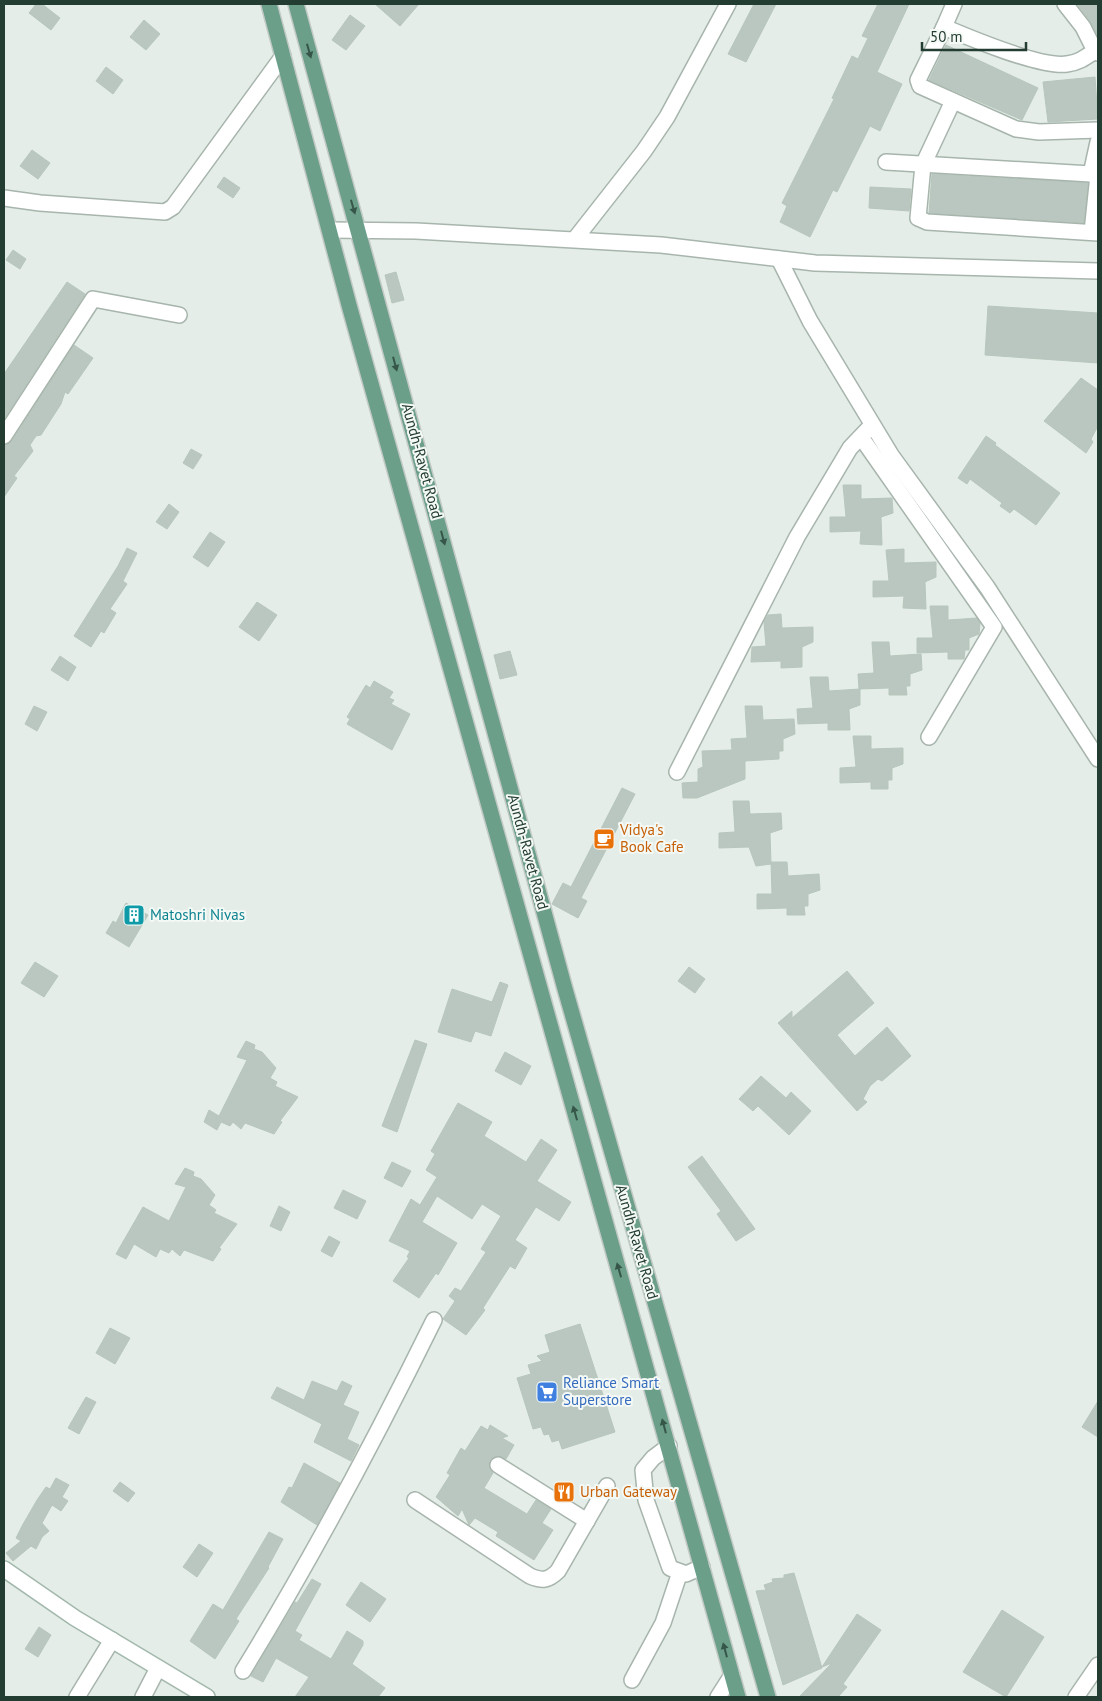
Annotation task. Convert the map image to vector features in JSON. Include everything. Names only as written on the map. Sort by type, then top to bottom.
[{"type":"main road","name":"Aundh-Ravet Road","points":[[269,4],[566,1082],[738,1697]]},
{"type":"main road","name":"Aundh-Ravet Road","points":[[296,4],[568,998],[768,1697]]},
{"type":"street","points":[[575,239],[644,151],[667,117],[728,4]]},
{"type":"street","points":[[954,4],[918,82],[920,86],[1024,131],[1098,130]]},
{"type":"street","points":[[944,27],[1052,64],[1080,61],[1096,52],[1083,28],[1065,4]]},
{"type":"street","points":[[4,198],[40,204],[165,212],[173,207],[283,56]]},
{"type":"street","points":[[886,162],[923,165],[1098,175],[1095,232],[921,220],[917,214],[923,165],[953,101]]},
{"type":"street","points":[[1091,174],[1098,142]]},
{"type":"street","points":[[330,230],[359,229],[660,244],[815,263],[1098,271]]},
{"type":"street","points":[[779,259],[810,321],[891,455],[987,587],[1098,758]]},
{"type":"street","points":[[4,436],[93,299],[179,315]]},
{"type":"street","points":[[677,772],[797,537],[835,470],[850,448],[872,425]]},
{"type":"street","points":[[861,437],[994,627],[929,737]]},
{"type":"street","points":[[243,1671],[294,1589],[396,1397],[434,1320]]},
{"type":"street","points":[[669,1446],[653,1458],[643,1470],[646,1500],[670,1568],[686,1574],[702,1567]]},
{"type":"street","points":[[498,1465],[587,1521]]},
{"type":"street","points":[[415,1500],[530,1576],[541,1581],[551,1579],[558,1571],[607,1486]]},
{"type":"street","points":[[4,1569],[112,1640],[207,1697]]},
{"type":"street","points":[[632,1680],[663,1623],[680,1572]]},
{"type":"street","points":[[77,1697],[112,1640]]},
{"type":"street","points":[[142,1697],[158,1668]]},
{"type":"street","points":[[1076,1697],[1096,1673]]},
{"type":"street","points":[[718,1697],[732,1674]]},
{"type":"building","points":[[36,4],[42,4],[60,18],[51,30],[29,13]]},
{"type":"building","points":[[375,4],[419,4],[400,26]]},
{"type":"building","points":[[754,4],[776,4],[746,62],[728,54]]},
{"type":"building","points":[[878,4],[909,4],[877,72],[902,84],[880,131],[870,126],[837,192],[833,190],[810,237],[780,222],[787,206],[782,203],[834,99],[832,98],[852,56],[858,59],[868,38],[862,36]]},
{"type":"building","points":[[1077,4],[1098,4],[1098,37],[1090,21]]},
{"type":"building","points":[[350,15],[365,26],[346,50],[332,40]]},
{"type":"building","points":[[144,20],[160,34],[146,50],[130,37]]},
{"type":"building","points":[[946,45],[1038,88],[1022,120],[929,80]]},
{"type":"building","points":[[106,67],[123,80],[113,94],[96,81]]},
{"type":"building","points":[[1095,77],[1098,119],[1048,122],[1043,82]]},
{"type":"building","points":[[32,150],[50,163],[38,179],[20,166]]},
{"type":"building","points":[[932,174],[1088,183],[1084,223],[929,213]]},
{"type":"building","points":[[224,177],[240,188],[233,198],[217,187]]},
{"type":"building","points":[[870,187],[911,189],[909,211],[869,208]]},
{"type":"building","points":[[13,250],[26,259],[20,269],[6,260]]},
{"type":"building","points":[[396,272],[404,300],[392,303],[385,275]]},
{"type":"building","points":[[67,282],[85,294],[4,419],[4,374]]},
{"type":"building","points":[[988,306],[1098,313],[1098,363],[985,355]]},
{"type":"building","points":[[74,345],[93,358],[68,394],[65,392],[61,404],[41,435],[36,436],[30,445],[33,451],[14,476],[17,478],[4,497],[4,445],[12,441]]},
{"type":"building","points":[[1081,378],[1098,390],[1098,426],[1091,439],[1093,442],[1086,453],[1044,421]]},
{"type":"building","points":[[986,436],[996,443],[995,445],[1060,493],[1036,525],[1014,509],[1010,513],[1000,506],[1002,503],[970,479],[967,484],[958,478]]},
{"type":"building","points":[[191,449],[202,455],[193,469],[183,463]]},
{"type":"building","points":[[843,485],[861,485],[861,499],[892,498],[893,513],[881,517],[882,545],[860,544],[861,531],[830,532],[830,517],[846,517]]},
{"type":"building","points":[[169,504],[179,512],[167,529],[156,522]]},
{"type":"building","points":[[210,532],[225,542],[208,567],[193,557]]},
{"type":"building","points":[[127,548],[137,553],[123,581],[127,584],[110,609],[116,613],[104,633],[101,631],[91,647],[74,636],[118,566]]},
{"type":"building","points":[[904,549],[904,563],[936,562],[936,577],[925,582],[926,609],[903,608],[904,596],[873,597],[873,581],[889,581],[886,550]]},
{"type":"building","points":[[257,602],[277,615],[259,641],[239,627]]},
{"type":"building","points":[[930,606],[948,606],[948,620],[977,618],[980,623],[979,634],[969,638],[969,650],[965,650],[964,659],[948,659],[948,652],[917,653],[917,638],[933,638]]},
{"type":"building","points":[[781,614],[782,628],[813,627],[813,642],[802,647],[802,667],[781,668],[781,661],[751,662],[752,647],[766,646],[764,622],[768,615]]},
{"type":"building","points":[[872,642],[889,642],[890,656],[921,654],[922,670],[910,674],[910,686],[906,686],[907,695],[889,695],[889,688],[859,689],[858,674],[874,673]]},
{"type":"building","points":[[510,651],[517,675],[500,679],[494,655]]},
{"type":"building","points":[[60,656],[76,667],[68,681],[51,670]]},
{"type":"building","points":[[810,677],[828,677],[829,691],[860,689],[860,705],[849,709],[850,730],[828,730],[828,723],[798,724],[797,709],[813,708]]},
{"type":"building","points":[[374,681],[393,692],[389,698],[394,700],[391,704],[410,714],[392,750],[347,724],[350,719],[347,717],[366,685],[370,688]]},
{"type":"building","points":[[34,706],[47,712],[37,731],[25,724]]},
{"type":"building","points":[[745,706],[762,706],[763,720],[794,719],[795,734],[783,739],[783,751],[779,751],[779,759],[745,761],[745,779],[697,798],[683,798],[682,783],[698,782],[698,769],[703,767],[702,751],[732,750],[731,739],[747,738]]},
{"type":"building","points":[[853,736],[871,736],[871,749],[903,748],[903,764],[892,768],[892,780],[888,780],[888,789],[871,789],[871,782],[840,783],[840,768],[856,767]]},
{"type":"building","name":"Vidya's Book Cafe","points":[[622,788],[635,794],[581,898],[587,901],[578,918],[552,904],[563,883],[571,887]]},
{"type":"building","points":[[733,801],[749,801],[750,814],[781,813],[782,829],[770,833],[771,864],[756,866],[749,847],[719,848],[719,833],[735,832]]},
{"type":"building","points":[[771,862],[787,862],[788,876],[819,874],[820,890],[808,894],[808,906],[804,906],[805,915],[787,915],[787,908],[757,909],[757,894],[772,894]]},
{"type":"building","points":[[126,903],[148,915],[129,947],[106,933],[113,921],[116,923]]},
{"type":"building","points":[[35,962],[58,976],[44,997],[21,983]]},
{"type":"building","points":[[689,967],[705,979],[695,993],[678,981]]},
{"type":"building","points":[[847,971],[874,1003],[837,1035],[855,1056],[887,1027],[911,1056],[882,1081],[878,1079],[870,1086],[863,1099],[867,1102],[857,1111],[778,1023],[792,1011],[792,1018]]},
{"type":"building","points":[[500,982],[508,985],[491,1036],[475,1031],[471,1042],[438,1032],[452,989],[492,1002]]},
{"type":"building","points":[[415,1040],[427,1044],[397,1132],[382,1126]]},
{"type":"building","points":[[246,1041],[255,1045],[254,1049],[262,1052],[276,1068],[270,1078],[277,1082],[275,1086],[298,1097],[280,1121],[282,1122],[274,1134],[245,1123],[241,1129],[233,1122],[230,1126],[221,1122],[217,1130],[204,1122],[209,1110],[219,1116],[247,1060],[237,1057]]},
{"type":"building","points":[[505,1052],[531,1066],[521,1085],[495,1071]]},
{"type":"building","points":[[761,1076],[786,1098],[791,1092],[811,1111],[789,1135],[758,1106],[753,1111],[739,1099]]},
{"type":"building","points":[[458,1103],[492,1122],[484,1136],[526,1162],[541,1139],[557,1150],[537,1181],[571,1202],[559,1221],[536,1207],[515,1240],[527,1248],[515,1269],[510,1266],[483,1308],[485,1310],[466,1335],[443,1319],[455,1301],[449,1296],[455,1288],[461,1291],[486,1252],[481,1249],[501,1216],[482,1204],[472,1219],[437,1196],[422,1222],[457,1243],[438,1275],[436,1273],[419,1298],[393,1281],[409,1258],[407,1257],[410,1251],[389,1241],[411,1199],[420,1205],[437,1177],[426,1170],[435,1154],[431,1151]]},
{"type":"building","points":[[702,1156],[755,1229],[736,1241],[717,1214],[721,1211],[688,1167]]},
{"type":"building","points":[[392,1162],[411,1171],[402,1187],[384,1178]]},
{"type":"building","points":[[185,1168],[194,1172],[193,1176],[201,1179],[215,1195],[209,1205],[216,1210],[214,1213],[237,1224],[219,1248],[221,1249],[213,1261],[184,1250],[180,1256],[172,1249],[169,1253],[160,1249],[156,1257],[134,1244],[126,1259],[116,1254],[143,1207],[169,1221],[186,1187],[175,1184]]},
{"type":"building","points":[[343,1190],[366,1201],[357,1219],[334,1208]]},
{"type":"building","points":[[279,1206],[290,1212],[281,1231],[270,1226]]},
{"type":"building","points":[[329,1236],[340,1242],[332,1257],[321,1251]]},
{"type":"building","points":[[580,1324],[615,1432],[562,1449],[559,1440],[552,1442],[549,1434],[544,1435],[541,1427],[533,1429],[517,1378],[531,1374],[528,1365],[542,1361],[537,1356],[550,1352],[545,1335]]},
{"type":"building","points":[[110,1328],[130,1338],[115,1364],[96,1353]]},
{"type":"building","points":[[312,1381],[337,1391],[342,1381],[352,1386],[343,1405],[359,1412],[347,1439],[359,1445],[351,1461],[314,1442],[322,1424],[271,1398],[277,1387],[304,1400]]},
{"type":"building","points":[[86,1397],[96,1402],[79,1434],[68,1428]]},
{"type":"building","points":[[1098,1401],[1098,1437],[1082,1427]]},
{"type":"building","points":[[490,1425],[508,1436],[502,1438],[514,1445],[506,1459],[498,1456],[490,1460],[489,1465],[493,1473],[484,1488],[527,1514],[536,1500],[551,1509],[542,1523],[553,1530],[534,1560],[496,1536],[498,1532],[475,1518],[469,1525],[462,1509],[458,1516],[436,1497],[450,1475],[447,1473],[461,1448],[465,1451],[481,1426],[488,1430]]},
{"type":"building","points":[[304,1463],[340,1483],[317,1525],[281,1502],[289,1487],[292,1488]]},
{"type":"building","points":[[56,1478],[69,1485],[62,1497],[68,1501],[61,1511],[52,1505],[42,1523],[49,1531],[42,1537],[36,1549],[31,1546],[13,1561],[6,1553],[21,1541],[16,1538],[22,1526],[46,1487],[50,1489]]},
{"type":"building","points":[[120,1482],[135,1493],[128,1502],[113,1491]]},
{"type":"building","points":[[269,1532],[283,1539],[269,1568],[236,1619],[239,1621],[215,1659],[190,1641],[213,1604],[223,1610]]},
{"type":"building","points":[[199,1544],[213,1553],[197,1577],[183,1567]]},
{"type":"building","points":[[794,1573],[822,1668],[783,1685],[756,1591],[766,1590],[764,1585],[773,1582],[772,1579],[784,1578],[784,1575]]},
{"type":"building","points":[[312,1579],[321,1584],[295,1631],[302,1635],[299,1640],[331,1659],[347,1631],[363,1641],[363,1645],[352,1664],[385,1688],[378,1697],[295,1697],[309,1677],[276,1658],[263,1682],[251,1676],[295,1602],[297,1603]]},
{"type":"building","points":[[361,1582],[386,1599],[370,1622],[346,1605]]},
{"type":"building","points":[[1002,1610],[1044,1637],[1006,1697],[963,1672]]},
{"type":"building","points":[[857,1614],[881,1630],[843,1684],[847,1687],[838,1697],[799,1697],[832,1663],[822,1667]]},
{"type":"building","points":[[39,1627],[51,1635],[38,1657],[25,1649]]},
{"type":"place","name":"Vidya's Book Cafe","points":[[604,839]]},
{"type":"place","name":"Matoshri Nivas","points":[[134,915]]},
{"type":"place","name":"Reliance Smart Superstore","points":[[547,1392]]},
{"type":"place","name":"Urban Gateway","points":[[564,1492]]}]
